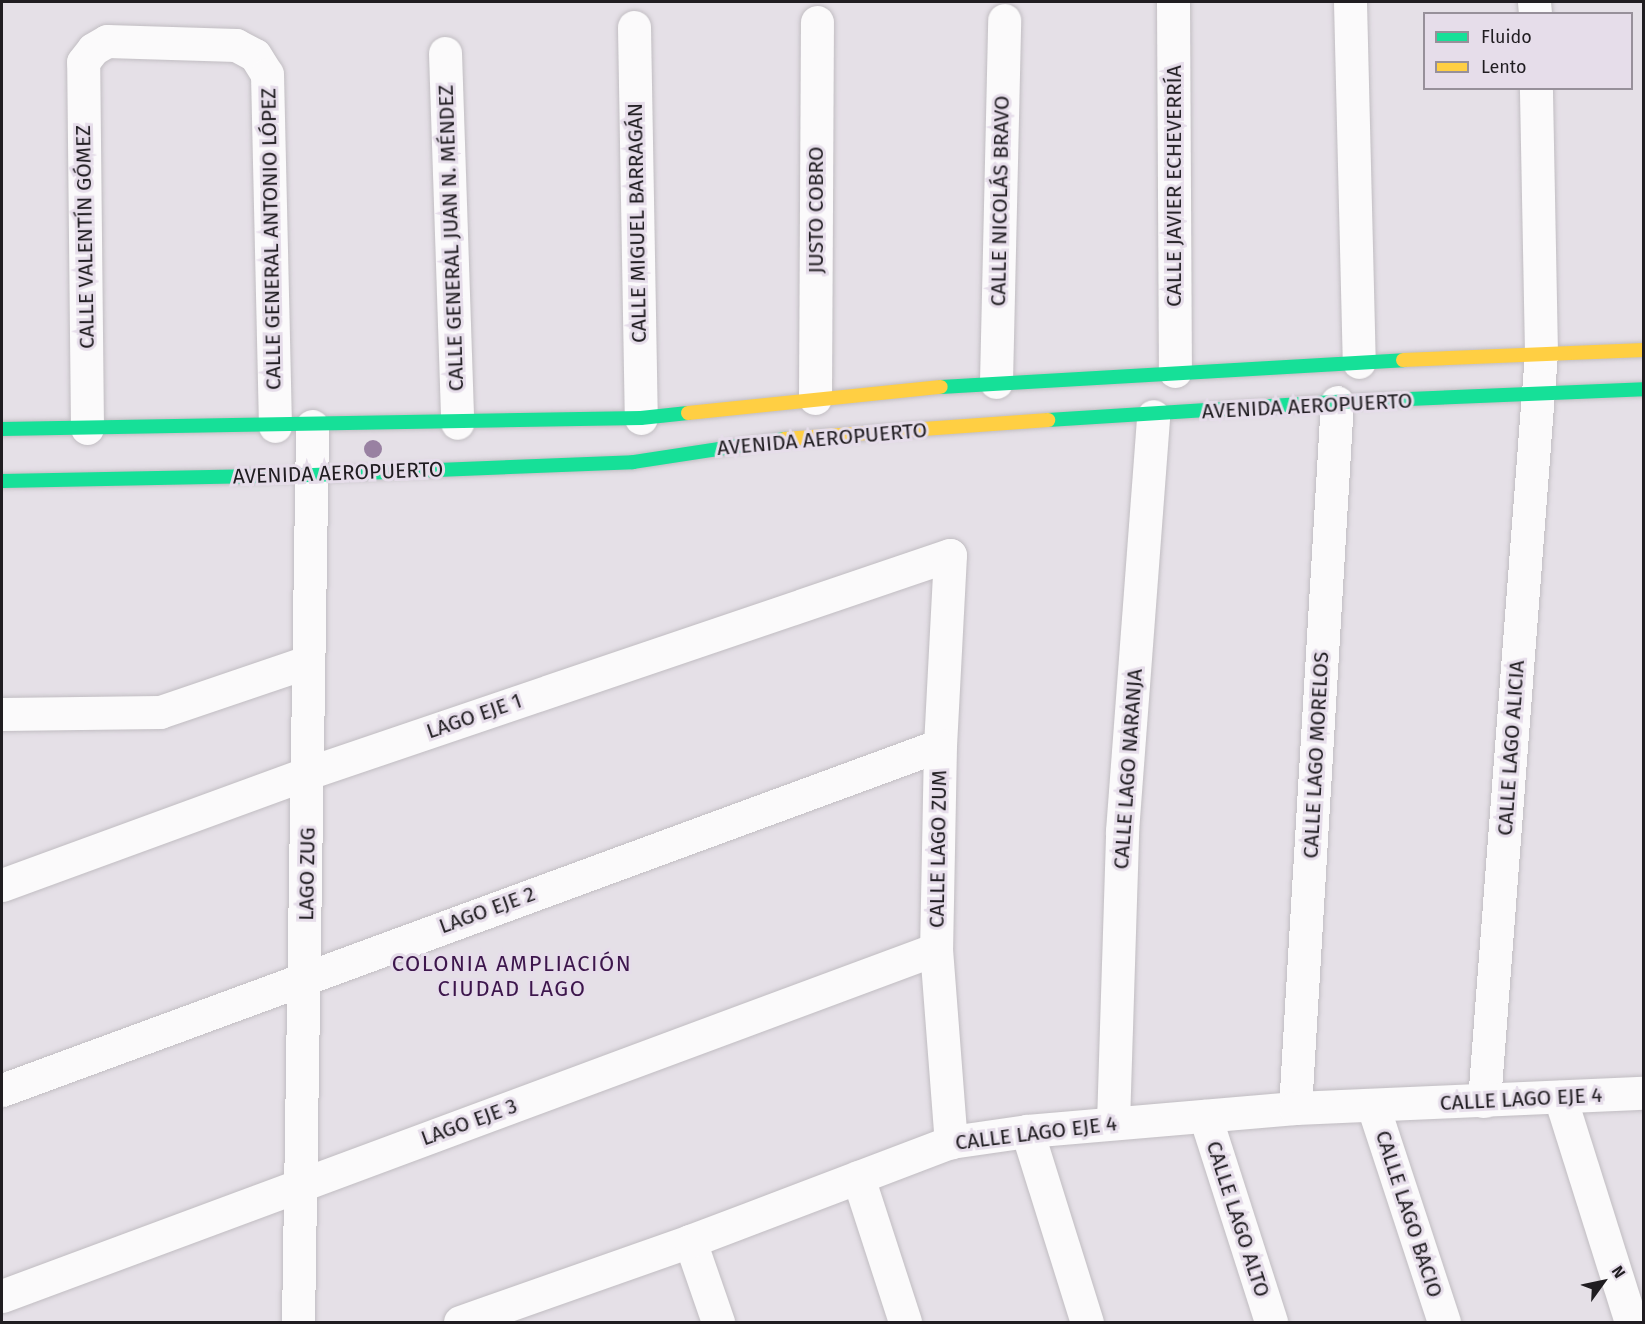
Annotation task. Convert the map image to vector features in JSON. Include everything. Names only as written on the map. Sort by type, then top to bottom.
[{"type":"street","name":"CALLE JAVIER ECHEVERRÍA","points":[[1173,2],[1175,371]]},
{"type":"street","points":[[1350,2],[1359,362]]},
{"type":"street","name":"CALLE NICOLÁS BRAVO","points":[[996,382],[1004,20]]},
{"type":"street","name":"JUSTO COBRO","points":[[815,398],[817,22]]},
{"type":"street","name":"CALLE MIGUEL BARRAGÁN","points":[[634,27],[641,418]]},
{"type":"street","name":"CALLE VALENTÍN GÓMEZ","points":[[87,428],[83,63],[93,49],[107,41],[236,45],[255,55]]},
{"type":"street","name":"CALLE GENERAL JUAN N. MÉNDEZ","points":[[446,53],[457,423]]},
{"type":"street","name":"CALLE GENERAL ANTONIO LÓPEZ","points":[[255,55],[267,74],[275,426]]},
{"type":"street","name":"CALLE LAGO ALICIA","points":[[1484,1101],[1541,353],[1536,90]]},
{"type":"street","name":"AVENIDA AEROPUERTO","points":[[2,429],[312,426],[641,418],[815,398],[996,382],[1175,371],[1644,350]]},
{"type":"street","name":"AVENIDA AEROPUERTO","points":[[2,481],[313,475],[633,462],[761,432],[1153,416],[1337,402],[1644,389]]},
{"type":"street","name":"CALLE LAGO MORELOS","points":[[1295,1108],[1337,402]]},
{"type":"street","points":[[758,405],[761,432]]},
{"type":"street","name":"CALLE LAGO NARANJA","points":[[1113,1124],[1122,831],[1153,416]]},
{"type":"street","name":"LAGO ZUG","points":[[298,1323],[312,426]]},
{"type":"street","name":"CALLE LAGO ZUM","points":[[950,555],[940,745],[936,949],[951,1142]]},
{"type":"street","name":"LAGO EJE 1","points":[[2,885],[308,772],[950,555]]},
{"type":"street","points":[[2,714],[160,712],[307,662]]},
{"type":"street","name":"LAGO EJE 2","points":[[2,1090],[940,745]]},
{"type":"street","name":"LAGO EJE 3","points":[[2,1296],[936,949]]},
{"type":"street","name":"CALLE LAGO EJE 4","points":[[460,1323],[524,1312],[690,1241],[951,1142],[1027,1131],[1295,1108],[1644,1093]]},
{"type":"street","points":[[1560,1096],[1632,1323]]},
{"type":"street","name":"CALLE LAGO BACIO","points":[[1373,1106],[1444,1323]]},
{"type":"street","name":"CALLE LAGO ALTO","points":[[1205,1116],[1271,1323]]},
{"type":"street","points":[[1027,1131],[1087,1323]]},
{"type":"street","points":[[858,1177],[905,1323]]},
{"type":"street","points":[[690,1241],[718,1323]]},
{"type":"traffic: fast","points":[[941,387],[1403,360]]},
{"type":"traffic: fast","points":[[1048,420],[1337,402],[1644,389]]},
{"type":"traffic: fast","points":[[2,429],[641,418],[688,413]]},
{"type":"traffic: fast","points":[[2,481],[313,475],[633,462],[784,439]]},
{"type":"traffic: slow","points":[[1403,360],[1644,350]]},
{"type":"traffic: slow","points":[[688,413],[941,387]]},
{"type":"traffic: slow","points":[[784,439],[1048,420]]},
{"type":"district","name":"COLONIA AMPLIACIÓN CIUDAD LAGO","points":[[512,976]]}]
